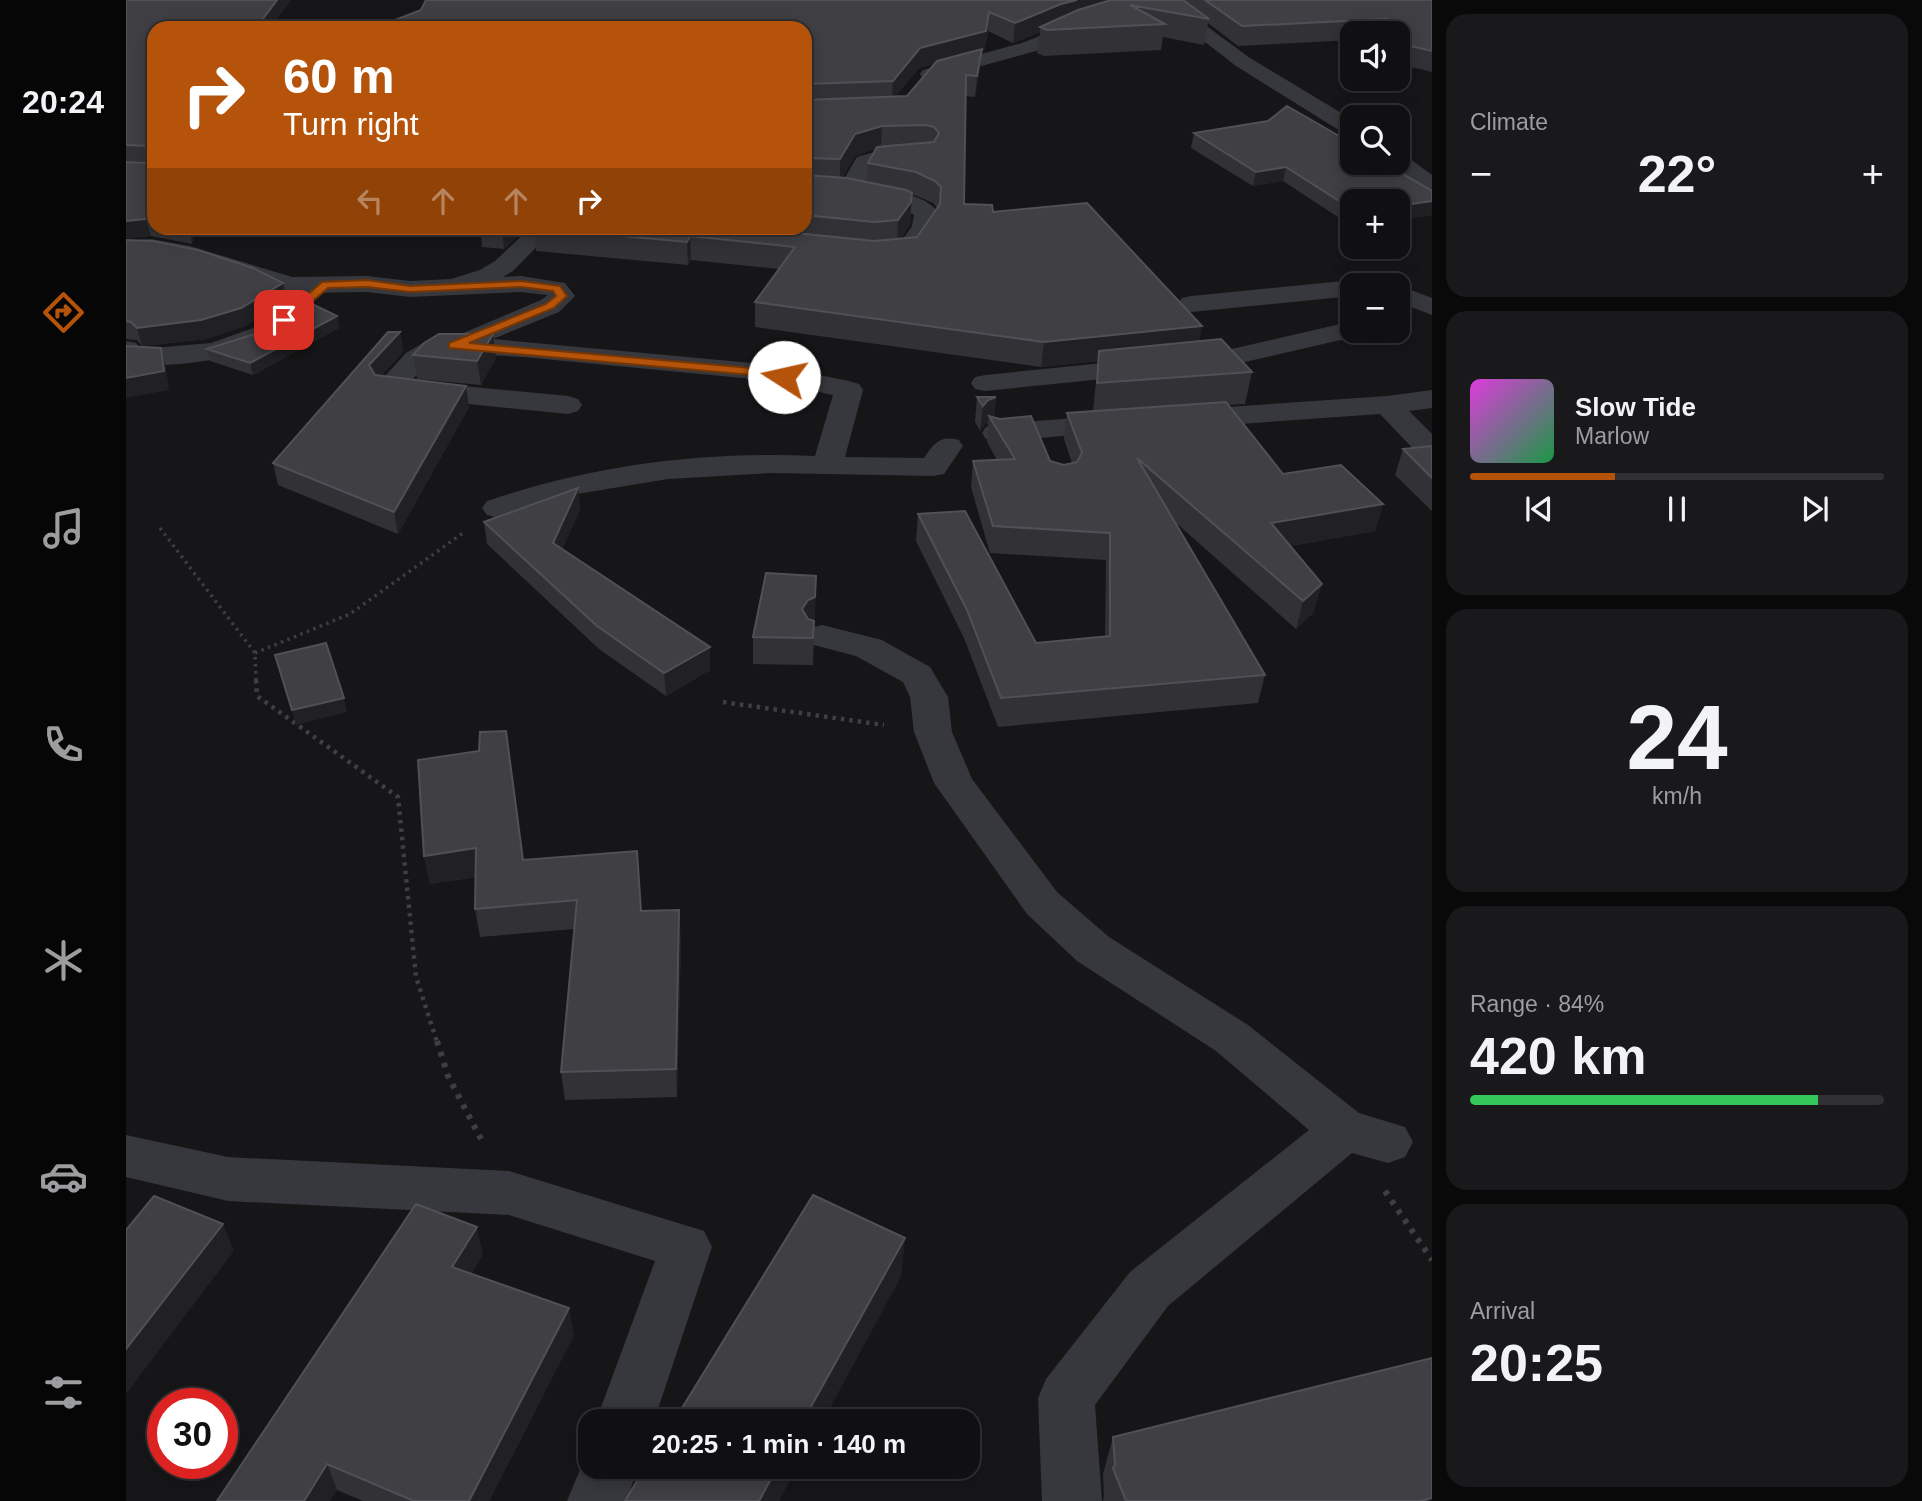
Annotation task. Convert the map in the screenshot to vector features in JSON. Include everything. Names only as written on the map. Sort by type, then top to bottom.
[{"type":"street","points":[[1156,3],[1243,62],[1340,121]]},
{"type":"street","points":[[920,84],[927,75],[1029,47],[1106,17]]},
{"type":"street","points":[[847,191],[855,183],[865,162],[882,157],[924,156]]},
{"type":"street","points":[[1410,169],[1432,186]]},
{"type":"street","points":[[812,189],[847,191],[913,204],[926,212],[924,226],[906,253],[873,255],[847,252]]},
{"type":"street","points":[[454,287],[489,275],[504,266],[536,235]]},
{"type":"street","points":[[126,248],[152,246],[242,268],[290,285],[367,284],[410,289],[521,284],[556,288],[562,296],[550,306],[453,345],[433,349],[416,359],[389,387],[568,405]]},
{"type":"street","points":[[126,349],[134,357],[183,357],[240,343],[284,318],[325,285]]},
{"type":"street","points":[[1191,304],[1340,289]]},
{"type":"street","points":[[1410,299],[1432,309]]},
{"type":"street","points":[[1410,315],[1432,309]]},
{"type":"street","points":[[985,383],[1223,359],[1340,332]]},
{"type":"street","points":[[453,345],[763,372],[849,390],[827,466]]},
{"type":"street","points":[[997,433],[1047,442],[1147,422],[1387,405],[1432,399]]},
{"type":"street","points":[[1387,405],[1432,451]]},
{"type":"street","points":[[498,508],[545,491],[661,468],[774,464],[893,470],[933,467],[948,446]]},
{"type":"street","points":[[822,636],[869,649],[917,676],[929,696],[933,732],[954,783],[1042,903],[1093,949],[1233,1038],[1366,1136],[1149,1289],[1066,1398],[1072,1501]]},
{"type":"street","points":[[126,1156],[228,1179],[509,1193],[686,1247],[629,1409]]},
{"type":"street","points":[[597,1501],[605,1479]]},
{"type":"path","points":[[255,653],[350,614],[498,508]]},
{"type":"path","points":[[159,528],[255,653],[257,696],[398,797],[415,977],[449,1076],[509,1193]]},
{"type":"path","points":[[723,702],[933,732]]},
{"type":"building","points":[[126,0],[277,0],[261,21],[147,21],[147,146],[126,145]]},
{"type":"building","points":[[426,0],[1077,0],[1015,23],[989,12],[986,31],[920,48],[893,81],[812,84],[812,21],[392,21],[421,10]]},
{"type":"building","points":[[1111,0],[1183,0],[1209,19],[1130,5],[1165,24],[1047,30],[1040,27],[1078,10]]},
{"type":"building","points":[[1205,0],[1432,0],[1432,51],[1410,46],[1410,21],[1384,21],[1386,19],[1242,26]]},
{"type":"building","points":[[982,49],[977,76],[966,75],[964,204],[992,205],[993,212],[1087,203],[1202,326],[1044,342],[755,302],[795,247],[690,236],[687,242],[610,235],[812,235],[874,241],[917,237],[940,204],[941,187],[916,172],[868,163],[877,147],[934,142],[939,133],[934,127],[926,125],[882,126],[855,134],[840,159],[812,158],[812,100],[907,96],[937,61]]},
{"type":"building","points":[[1287,106],[1340,137],[1340,175],[1405,175],[1432,191],[1432,201],[1410,204],[1410,189],[1340,189],[1340,202],[1286,167],[1256,172],[1194,133],[1268,121]]},
{"type":"building","points":[[126,162],[147,163],[147,219],[126,221]]},
{"type":"building","points":[[812,176],[847,178],[912,193],[911,202],[898,220],[874,222],[812,216]]},
{"type":"building","points":[[126,240],[153,241],[198,250],[253,268],[283,283],[241,308],[201,320],[137,328],[126,321]]},
{"type":"building","points":[[308,302],[337,316],[250,363],[207,349],[261,332]]},
{"type":"building","points":[[388,332],[400,332],[369,365],[375,375],[466,386],[394,512],[273,463]]},
{"type":"building","points":[[439,334],[493,334],[477,361],[413,355],[424,343]]},
{"type":"building","points":[[1221,339],[1252,372],[1097,383],[1099,351]]},
{"type":"building","points":[[126,346],[161,348],[164,371],[126,378]]},
{"type":"building","points":[[977,397],[996,397],[983,406]]},
{"type":"building","points":[[1226,402],[1283,474],[1341,465],[1383,504],[1271,523],[1322,584],[1303,601],[1137,458],[1265,675],[1001,698],[967,610],[918,514],[965,511],[1036,643],[1110,636],[1110,533],[993,526],[973,461],[1015,459],[989,416],[1000,419],[1031,416],[1050,461],[1064,465],[1077,462],[1082,453],[1067,413]]},
{"type":"building","points":[[1432,446],[1432,478],[1403,449]]},
{"type":"building","points":[[578,488],[553,543],[710,647],[664,673],[597,626],[484,522]]},
{"type":"building","points":[[766,573],[816,576],[815,597],[808,600],[802,609],[808,619],[814,621],[813,638],[753,637]]},
{"type":"building","points":[[326,643],[344,698],[292,710],[275,655]]},
{"type":"building","points":[[506,731],[523,860],[637,851],[641,911],[679,910],[676,1069],[561,1072],[577,900],[475,909],[476,848],[424,856],[418,760],[479,751],[480,732]]},
{"type":"building","points":[[813,1195],[905,1238],[810,1409],[681,1409]]},
{"type":"building","points":[[154,1196],[223,1224],[126,1349],[126,1230]]},
{"type":"building","points":[[416,1204],[477,1227],[452,1267],[569,1308],[469,1501],[414,1501],[327,1464],[304,1501],[217,1501],[232,1479],[238,1479],[238,1470]]},
{"type":"building","points":[[1432,1358],[1432,1498],[1420,1501],[1126,1501],[1113,1468],[1113,1437]]},
{"type":"building","points":[[638,1479],[771,1479],[759,1501],[625,1501]]},
{"type":"route","points":[[284,320],[325,285],[367,284],[410,289],[486,288],[521,284],[556,288],[562,296],[550,306],[453,345],[604,356],[763,372],[784,377]]}]
